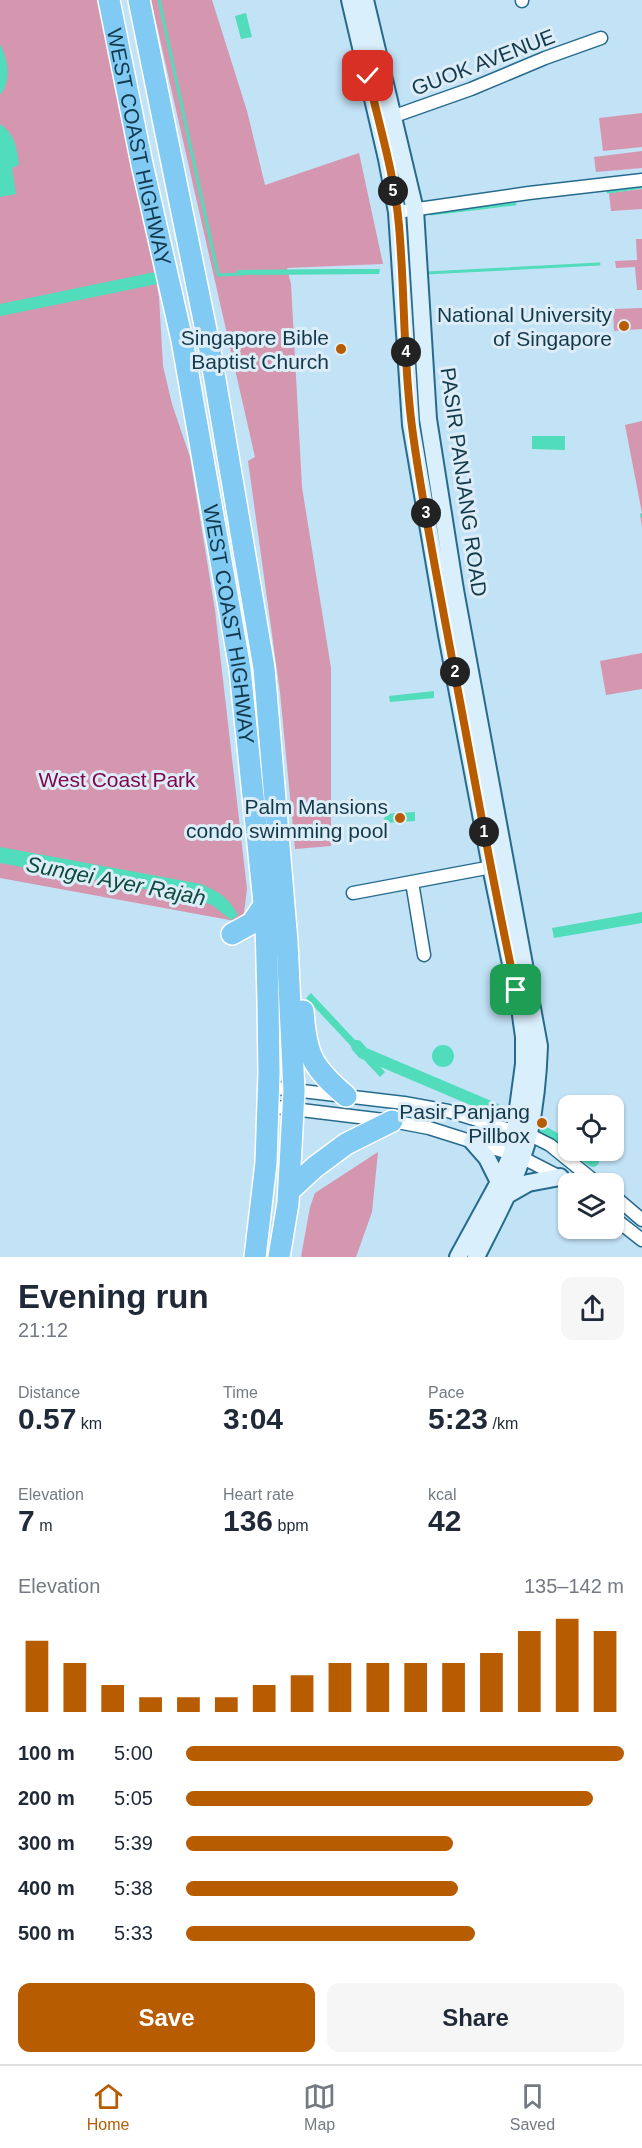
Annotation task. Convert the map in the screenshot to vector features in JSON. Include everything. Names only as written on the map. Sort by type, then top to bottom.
[{"type":"highway","name":"WEST COAST HIGHWAY","points":[[109,0],[142,164],[182,340],[240,669],[264,905],[268,1000],[266,1163],[255,1257]]},
{"type":"highway","name":"WEST COAST HIGHWAY","points":[[139,0],[159,92],[232,472],[264,668],[287,942],[294,1100],[289,1191],[279,1257]]},
{"type":"highway","points":[[277,824],[293,878],[305,1032],[310,1055],[327,1080],[346,1096]]},
{"type":"highway","points":[[232,934],[252,923],[264,905]]},
{"type":"highway","points":[[289,1191],[315,1167],[346,1144],[392,1121]]},
{"type":"main road","name":"PASIR PANJANG ROAD","points":[[350,0],[415,210],[428,419],[524,1037],[521,1133],[516,1155],[476,1257]]},
{"type":"main road","name":"PASIR PANJANG ROAD","points":[[365,0],[386,119],[397,212],[411,425],[447,635],[499,866]]},
{"type":"main road","points":[[472,1141],[487,1158],[503,1188],[558,1181]]},
{"type":"main road","name":"PASIR PANJANG ROAD","points":[[458,1257],[503,1188]]},
{"type":"street","name":"GUOK AVENUE","points":[[386,119],[471,89],[545,58],[601,38]]},
{"type":"street","points":[[397,212],[642,180]]},
{"type":"street","points":[[353,893],[499,866]]},
{"type":"street","points":[[412,882],[424,955]]},
{"type":"street","points":[[268,1096],[429,1128],[516,1155],[558,1176]]},
{"type":"street","points":[[268,1096],[294,1100],[346,1096],[448,1111],[521,1133],[550,1145],[584,1173]]},
{"type":"street","points":[[624,1205],[642,1220]]},
{"type":"street","points":[[624,1226],[642,1240]]},
{"type":"green space","name":"West Coast Park","points":[[0,0],[103,0],[159,297],[163,366],[172,404],[190,457],[215,610],[247,889],[244,913],[235,921],[0,878]]},
{"type":"green space","points":[[151,0],[212,0],[247,111],[265,185],[359,153],[383,264],[287,268],[291,284],[302,487],[331,668],[331,846],[295,849],[280,692],[248,461],[255,457]]},
{"type":"green space","points":[[642,113],[642,147],[603,151],[599,118]]},
{"type":"green space","points":[[642,151],[642,168],[596,172],[594,157]]},
{"type":"green space","points":[[642,189],[642,209],[611,211],[609,193]]},
{"type":"green space","points":[[636,239],[642,239],[642,290],[637,290],[635,267],[616,268],[615,261],[637,260]]},
{"type":"green space","points":[[642,308],[642,329],[614,331],[613,309]]},
{"type":"green space","points":[[642,421],[642,513],[625,425]]},
{"type":"green space","points":[[642,653],[642,689],[606,695],[600,661]]},
{"type":"green space","points":[[378,1152],[372,1212],[356,1257],[301,1257],[310,1207],[315,1193]]},
{"type":"water","points":[[246,13],[252,37],[241,39],[235,16]]},
{"type":"water","points":[[0,44],[8,70],[6,83],[0,95]]},
{"type":"water","points":[[0,124],[12,137],[19,165],[12,168],[16,194],[0,197]]},
{"type":"water","points":[[380,269],[379,274],[238,275],[237,270]]},
{"type":"water","points":[[104,285],[104,293],[77,298],[76,290]]},
{"type":"water","points":[[532,436],[565,436],[565,450],[532,449]]},
{"type":"water","points":[[434,691],[434,698],[390,702],[389,696]]},
{"type":"water","name":"Palm Mansions condo swimming pool","points":[[415,812],[415,821],[385,823],[384,814]]},
{"type":"water","points":[[0,847],[201,884],[222,896],[238,915],[231,920],[212,905],[189,897],[0,863]]},
{"type":"water","points":[[642,912],[642,923],[554,938],[552,928]]},
{"type":"water","points":[[311,993],[385,1072],[380,1077],[306,998]]},
{"type":"water","points":[[443,1045],[451,1048],[454,1056],[451,1064],[443,1067],[435,1064],[432,1056],[435,1048]]},
{"type":"waterway","points":[[159,0],[218,275],[242,274]]},
{"type":"waterway","points":[[608,192],[642,187]]},
{"type":"waterway","points":[[431,214],[515,204]]},
{"type":"waterway","points":[[426,273],[599,264]]},
{"type":"waterway","points":[[0,310],[156,278]]},
{"type":"waterway","name":"Sungei Ayer Rajah","points":[[357,1046],[363,1053],[495,1109]]},
{"type":"waterway","name":"Sungei Ayer Rajah","points":[[540,1130],[558,1140]]},
{"type":"place","name":"National University of Singapore","points":[[624,326]]},
{"type":"place","name":"Singapore Bible Baptist Church","points":[[341,349]]},
{"type":"place","name":"Palm Mansions condo swimming pool","points":[[400,818]]},
{"type":"place","name":"Pasir Panjang Pillbox","points":[[542,1123]]},
{"type":"route","points":[[368,76],[387,159],[399,226],[411,425],[447,635],[516,990]]}]
